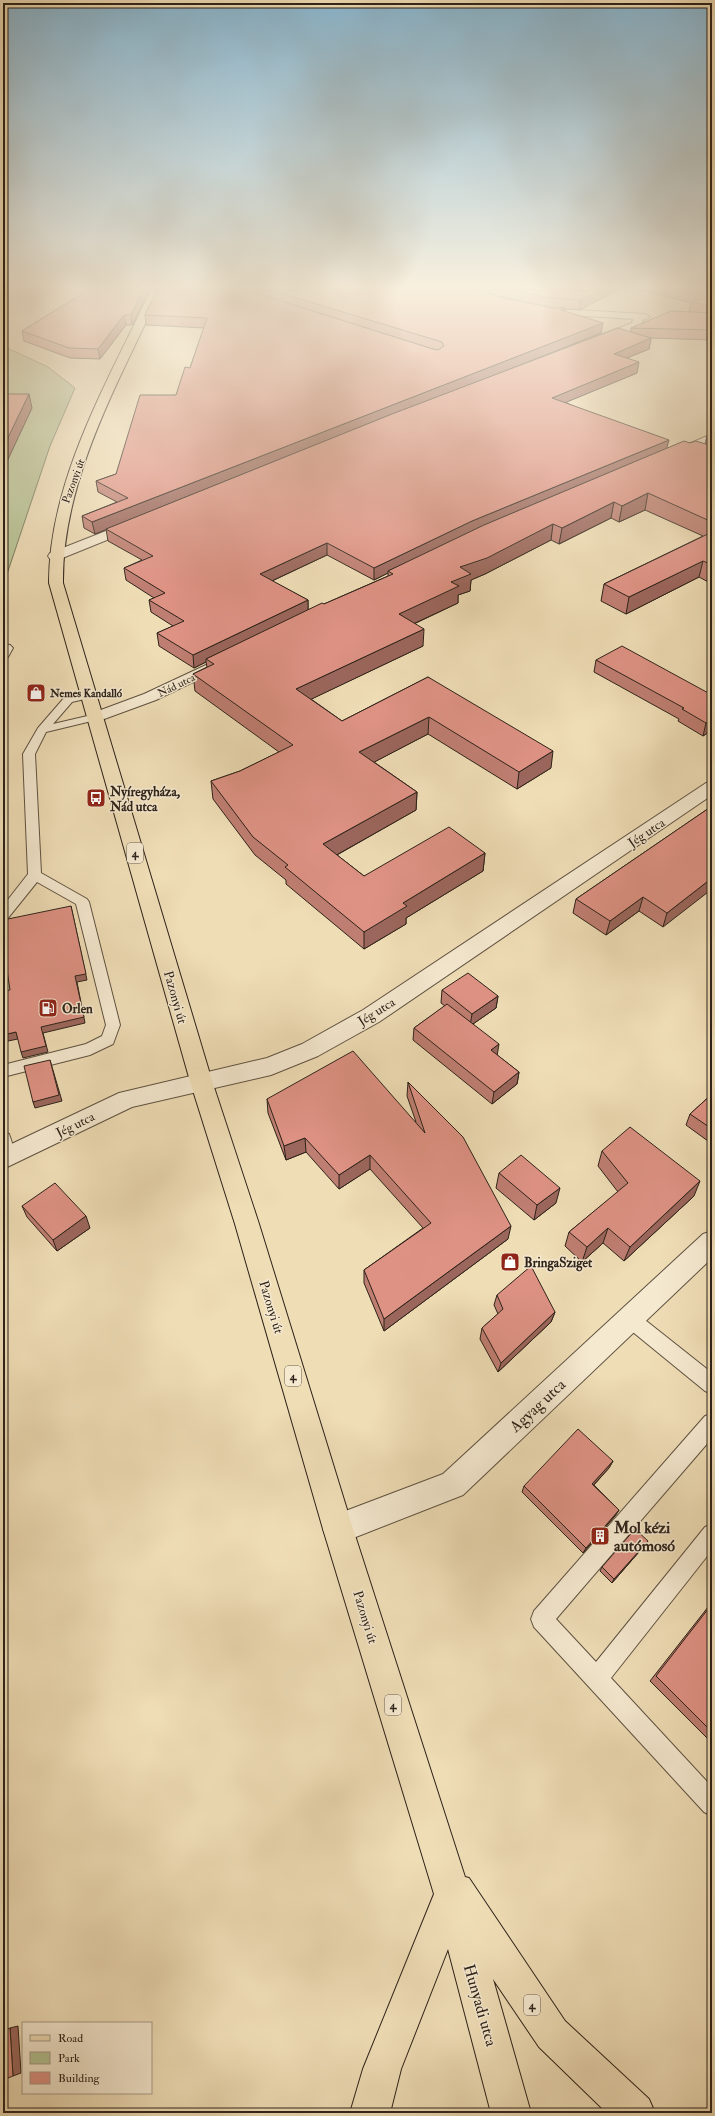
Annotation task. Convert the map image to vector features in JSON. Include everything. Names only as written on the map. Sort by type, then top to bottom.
[{"type":"main road","name":"Pazonyi út","points":[[87,689],[56,583],[55,556],[64,501],[109,389]]},
{"type":"main road","name":"4","points":[[87,689],[96,717]]},
{"type":"main road","name":"Pazonyi út","points":[[96,717],[201,1081],[247,1224],[338,1529],[449,1888]]},
{"type":"main road","name":"4","points":[[449,1888],[552,2034],[635,2113]]},
{"type":"main road","points":[[370,2113],[382,2069],[449,1888]]},
{"type":"main road","name":"Hunyadi utca","points":[[449,1888],[512,2113]]},
{"type":"street","points":[[666,458],[694,452],[712,438]]},
{"type":"street","points":[[55,556],[147,519]]},
{"type":"street","name":"Nád utca","points":[[96,717],[150,697],[234,657]]},
{"type":"street","name":"Jég utca","points":[[4,1152],[127,1099],[271,1066],[310,1050],[371,1016],[712,787]]},
{"type":"street","name":"Agyag utca","points":[[338,1529],[453,1485],[629,1318],[712,1242]]},
{"type":"lane","points":[[3,915],[36,875],[29,754],[42,730],[68,700],[87,689]]},
{"type":"lane","points":[[42,730],[96,717]]},
{"type":"lane","points":[[3,1071],[90,1049],[108,1040],[113,1025],[82,902],[36,875]]},
{"type":"lane","points":[[629,1318],[712,1385]]},
{"type":"lane","points":[[712,1423],[542,1619],[712,1804]]},
{"type":"lane","points":[[596,1679],[712,1534]]},
{"type":"green space","points":[[3,389],[75,389],[50,446],[3,586]]},
{"type":"building","points":[[178,389],[434,389],[92,522],[82,516],[128,498],[96,481],[116,474],[140,395],[176,395]]},
{"type":"building","points":[[458,389],[574,389],[552,398],[669,440],[472,521],[374,568],[327,543],[260,574],[308,600],[193,655],[157,633],[184,621],[149,600],[165,593],[124,568],[153,556],[106,529]]},
{"type":"building","points":[[3,394],[29,394],[3,448]]},
{"type":"building","points":[[684,441],[690,443],[696,441],[712,446],[712,522],[648,493],[622,506],[614,502],[562,528],[553,524],[487,558],[460,567],[471,574],[451,582],[459,586],[399,614],[424,629],[296,689],[342,721],[428,677],[553,751],[519,772],[429,717],[359,752],[417,792],[323,844],[364,876],[449,827],[485,853],[403,903],[407,906],[364,932],[285,867],[288,865],[253,837],[211,781],[240,771],[293,745],[193,674],[214,664],[206,659],[322,603],[324,604],[393,574],[388,571],[484,525]]},
{"type":"building","points":[[712,532],[712,565],[703,561],[629,597],[604,584]]},
{"type":"building","points":[[622,646],[712,695],[712,720],[706,723],[682,709],[684,708],[596,660]]},
{"type":"building","points":[[712,806],[712,878],[667,913],[643,897],[610,921],[576,899]]},
{"type":"building","points":[[71,906],[86,974],[75,976],[84,1017],[41,1027],[46,1046],[21,1052],[16,1032],[3,1035],[3,991],[10,990],[3,944],[3,920]]},
{"type":"building","points":[[468,973],[498,996],[472,1014],[442,990]]},
{"type":"building","points":[[447,1004],[499,1044],[491,1050],[519,1072],[494,1092],[414,1028]]},
{"type":"building","points":[[353,1051],[425,1133],[408,1082],[463,1137],[511,1226],[384,1319],[364,1270],[431,1223],[370,1155],[339,1175],[305,1138],[284,1146],[267,1099]]},
{"type":"building","points":[[50,1060],[59,1095],[33,1102],[24,1066]]},
{"type":"building","points":[[712,1094],[712,1129],[690,1114]]},
{"type":"building","points":[[630,1127],[700,1181],[630,1247],[608,1228],[587,1247],[569,1232],[628,1183],[602,1151]]},
{"type":"building","points":[[521,1155],[560,1188],[537,1205],[499,1173]]},
{"type":"building","points":[[55,1183],[86,1216],[53,1240],[22,1206]]},
{"type":"building","points":[[531,1266],[555,1312],[501,1363],[482,1328],[503,1309],[497,1295]]},
{"type":"building","points":[[578,1429],[613,1461],[592,1484],[619,1510],[586,1548],[524,1486]]},
{"type":"building","points":[[635,1529],[648,1541],[614,1579],[602,1567]]},
{"type":"building","points":[[712,1604],[712,1732],[656,1676]]},
{"type":"building","points":[[10,2028],[13,2076],[3,2080],[3,2031]]},
{"type":"place","name":"Nemes Kandalló","points":[[36,693]]},
{"type":"place","name":"Nyíregyháza, Nád utca","points":[[96,798]]},
{"type":"place","name":"Orlen","points":[[48,1008]]},
{"type":"place","name":"BringaSziget","points":[[510,1262]]},
{"type":"place","name":"Mol kézi autómosó","points":[[600,1536]]}]
